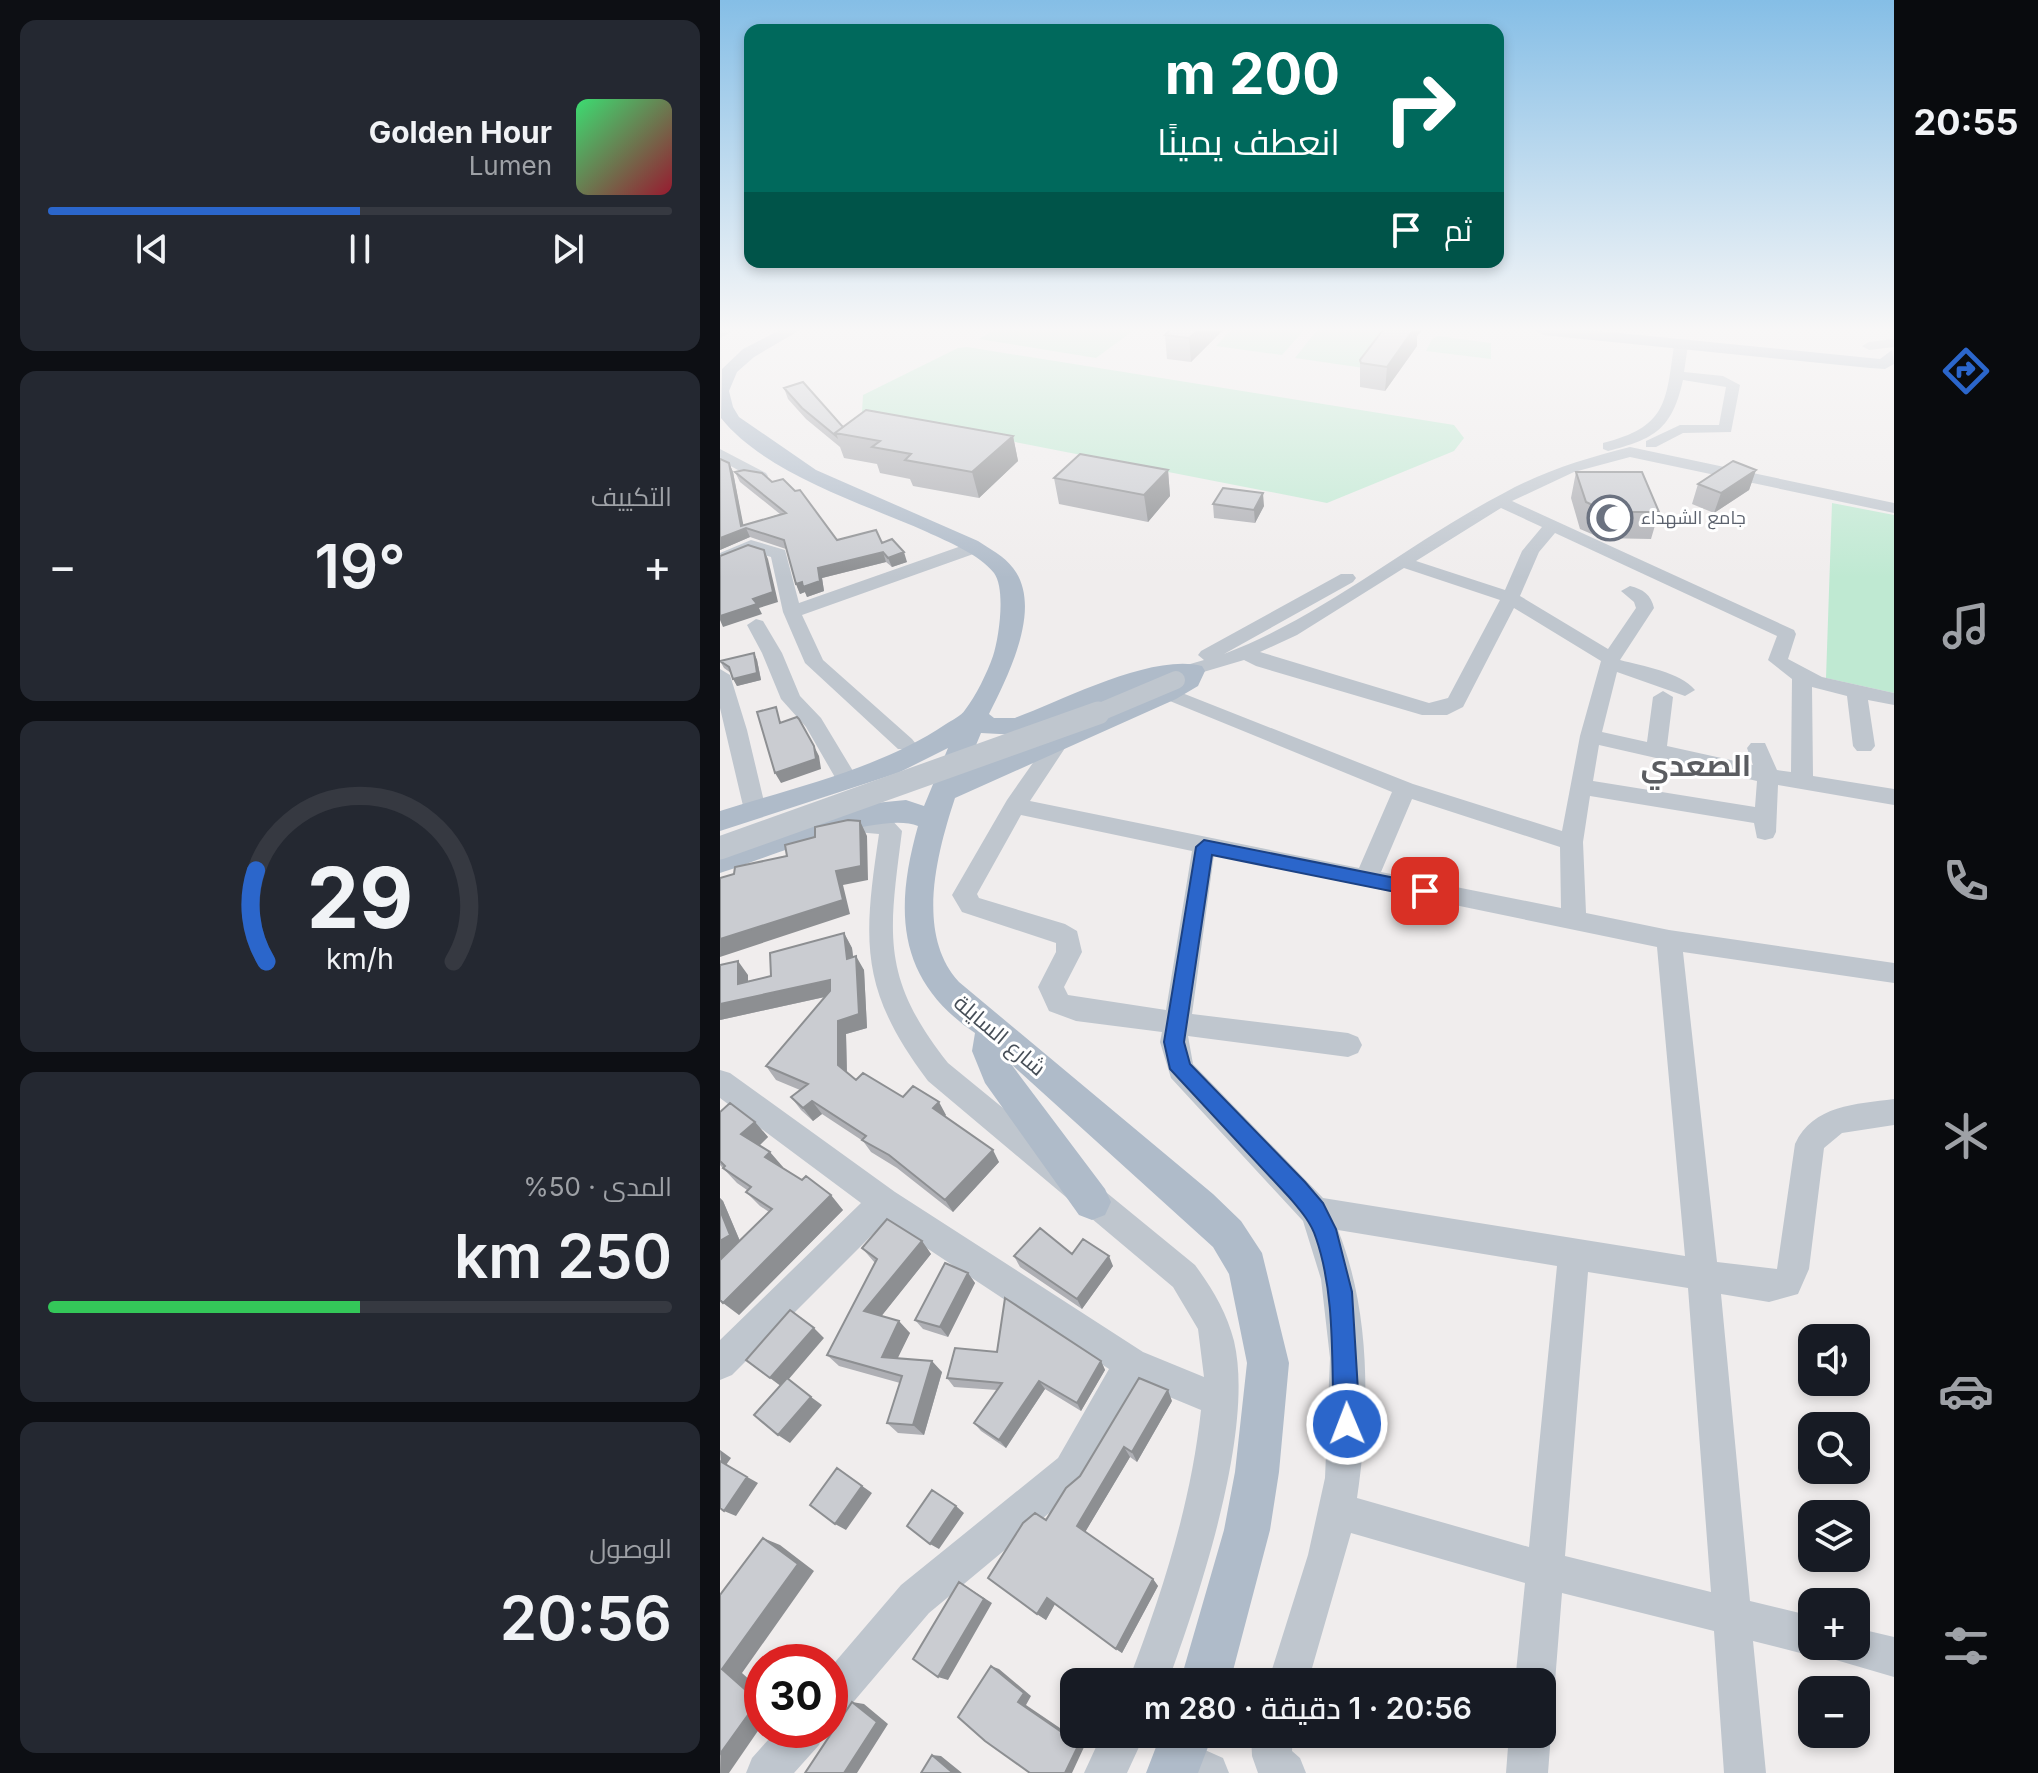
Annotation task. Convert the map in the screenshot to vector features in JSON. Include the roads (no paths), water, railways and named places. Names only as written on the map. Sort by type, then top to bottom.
[{"type":"main road","name":"شارع السايلة","points":[[726,413],[736,426],[802,470],[973,548],[1003,569],[1011,590],[1007,656],[975,717],[937,806],[919,901],[921,929],[928,956],[940,982],[966,1009],[993,1027],[1200,1207],[1227,1234],[1248,1267],[1268,1363],[1257,1472],[1243,1545],[1209,1668]]},
{"type":"main road","points":[[720,821],[848,781],[908,758],[975,717],[988,726],[1018,727],[1154,673],[1182,676]]},
{"type":"main road","points":[[721,854],[895,810],[937,806],[1182,676]]},
{"type":"main road","points":[[993,1027],[989,1051],[997,1072],[1092,1202]]},
{"type":"street","points":[[1182,676],[1482,500],[1556,463],[1650,432],[1662,423],[1665,413]]},
{"type":"street","points":[[721,854],[1069,726],[1182,676],[1248,654],[1501,502],[1605,457],[1630,452],[1667,438],[1680,429],[1726,429],[1729,413]]},
{"type":"street","points":[[1630,452],[1894,508]]},
{"type":"street","points":[[720,454],[760,476]]},
{"type":"street","points":[[1501,502],[1787,634],[1778,660],[1784,669],[1894,699]]},
{"type":"street","points":[[1248,654],[1263,662],[1429,710],[1447,708],[1456,702],[1525,570],[1531,551],[1551,527]]},
{"type":"street","points":[[721,556],[751,545],[779,554],[792,612],[815,663],[905,744]]},
{"type":"street","points":[[792,612],[973,548]]},
{"type":"street","points":[[1401,561],[1435,575],[1509,597],[1611,661],[1685,690]]},
{"type":"street","points":[[1574,921],[1571,842],[1590,736],[1611,661],[1645,608],[1643,599],[1630,591]]},
{"type":"street","points":[[756,625],[772,653],[791,699],[814,723],[848,781]]},
{"type":"street","points":[[720,675],[737,730],[755,810]]},
{"type":"street","points":[[1182,676],[1405,789],[1571,842]]},
{"type":"street","points":[[1802,676],[1802,781]]},
{"type":"street","points":[[1856,690],[1864,746]]},
{"type":"street","points":[[1656,751],[1663,697]]},
{"type":"street","points":[[1590,736],[1768,776],[1894,797]]},
{"type":"street","points":[[1058,742],[965,889],[966,901],[971,905],[1056,931],[1068,938],[1069,952],[1051,987],[1053,996],[1066,1008],[1348,1045]]},
{"type":"street","points":[[1580,787],[1766,825],[1768,776],[1758,748]]},
{"type":"street","points":[[1366,879],[1405,789]]},
{"type":"street","points":[[1015,806],[1669,940],[1894,973]]},
{"type":"street","points":[[845,823],[881,823],[891,831],[878,951],[884,983],[896,1014],[914,1044],[938,1072],[1184,1276],[1202,1301],[1215,1331],[1221,1365],[1212,1467],[1197,1538],[1153,1668]]},
{"type":"street","points":[[1204,847],[1176,1022],[1174,1042],[1181,1069],[1315,1211],[1328,1237],[1340,1292],[1347,1424],[1337,1511],[1292,1668]]},
{"type":"street","points":[[1669,940],[1703,1275],[1745,1773]]},
{"type":"street","points":[[720,1082],[884,1202],[1131,1364],[1220,1401]]},
{"type":"street","points":[[1315,1211],[1769,1286],[1787,1283],[1793,1269],[1810,1144],[1816,1132],[1830,1122],[1894,1112]]},
{"type":"street","points":[[720,1363],[884,1202]]},
{"type":"street","points":[[1536,1668],[1574,1253]]},
{"type":"street","points":[[848,1678],[915,1599],[1071,1471],[1131,1364]]},
{"type":"street","points":[[1337,1511],[1545,1570],[1798,1633]]},
{"type":"street","points":[[1870,1651],[1894,1657]]},
{"type":"street","points":[[767,1773],[789,1748]]},
{"type":"street","points":[[1105,1773],[1117,1748]]},
{"type":"street","points":[[1272,1748],[1275,1763],[1285,1773]]},
{"type":"street","points":[[1527,1773],[1529,1748]]},
{"type":"place","name":"جامع الشهداء","points":[[1610,518]]},
{"type":"district","name":"الصعدي","points":[[1696,766]]}]
